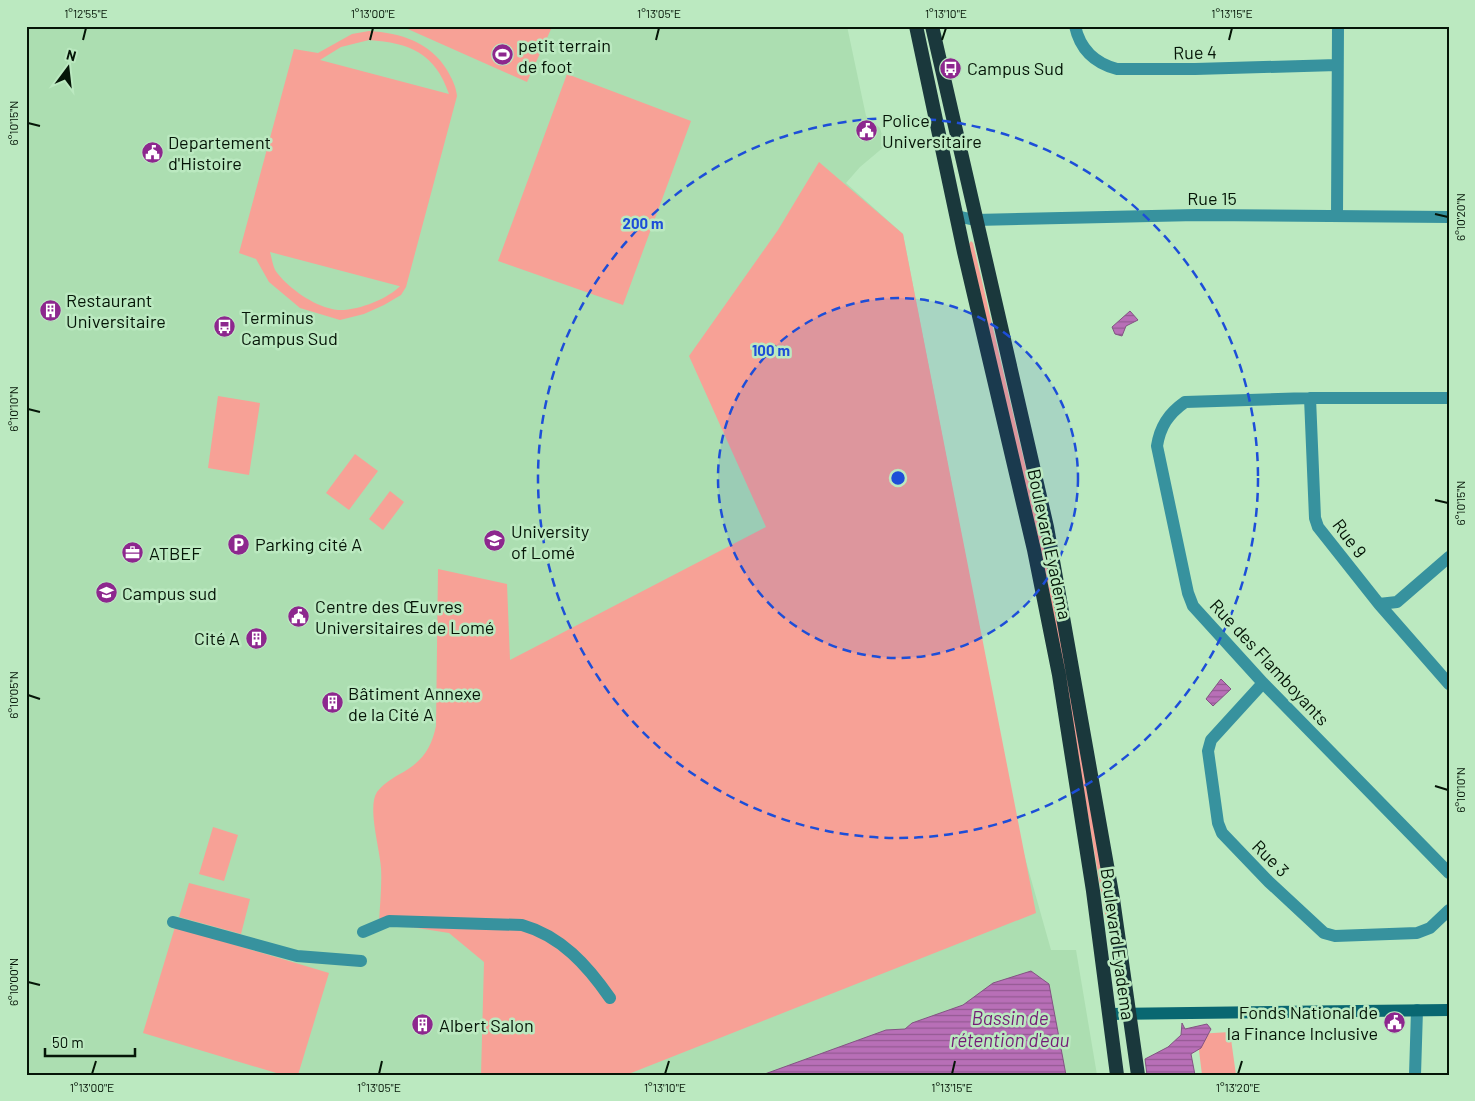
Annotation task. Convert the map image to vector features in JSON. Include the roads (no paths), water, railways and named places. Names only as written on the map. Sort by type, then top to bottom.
[{"type":"highway","name":"Boulevard Eyadema","points":[[916,26],[956,216],[1034,550],[1058,675],[1090,873],[1117,1075]]},
{"type":"highway","points":[[932,26],[1047,527],[1114,899],[1138,1075]]},
{"type":"main road","points":[[1109,1014],[1129,1012],[1449,1010]]},
{"type":"street","name":"Rue 4","points":[[1075,26],[1079,42],[1091,55],[1105,66],[1117,69],[1337,65]]},
{"type":"street","points":[[1336,215],[1338,26]]},
{"type":"street","name":"Rue 15","points":[[956,216],[975,220],[1336,215],[1449,217]]},
{"type":"street","name":"Rue des Flamboyants","points":[[1449,398],[1310,398],[1185,402],[1165,420],[1159,432],[1157,446],[1188,593],[1193,606],[1263,683],[1449,873]]},
{"type":"street","name":"Rue 9","points":[[1310,398],[1315,518],[1318,527],[1379,604],[1449,684]]},
{"type":"street","points":[[1379,604],[1397,602],[1449,557]]},
{"type":"street","name":"Rue 3","points":[[1263,683],[1211,740],[1208,751],[1218,823],[1222,833],[1282,895],[1324,933],[1335,936],[1417,933],[1430,928],[1449,910]]},
{"type":"street","points":[[363,932],[389,921],[409,920],[522,925],[540,930],[574,953],[595,976],[610,998]]},
{"type":"street","points":[[173,922],[297,956],[360,961]]},
{"type":"street","points":[[1415,1075],[1417,1010]]},
{"type":"water","points":[[1130,311],[1138,320],[1126,326],[1122,336],[1115,334],[1112,327]]},
{"type":"water","points":[[1221,679],[1231,689],[1213,706],[1206,699]]},
{"type":"water","name":"Bassin de rétention d'eau","points":[[1031,971],[1049,984],[1066,1075],[762,1075],[886,1030],[905,1029],[912,1023],[963,1005],[993,983]]},
{"type":"water","points":[[1182,1023],[1185,1029],[1207,1024],[1211,1029],[1201,1048],[1191,1054],[1195,1075],[1147,1075],[1145,1059],[1168,1047],[1181,1035]]},
{"type":"place","name":"petit terrain de foot","points":[[502,55]]},
{"type":"place","name":"Campus Sud","points":[[951,68]]},
{"type":"place","name":"Police Universitaire","points":[[866,130]]},
{"type":"place","name":"Departement d'Histoire","points":[[152,152]]},
{"type":"place","name":"Restaurant Universitaire","points":[[50,310]]},
{"type":"place","name":"Terminus Campus Sud","points":[[225,327]]},
{"type":"place","name":"University of Lomé","points":[[495,541]]},
{"type":"place","name":"Parking cité A","points":[[239,544]]},
{"type":"place","name":"ATBEF","points":[[133,553]]},
{"type":"place","name":"Campus sud","points":[[106,593]]},
{"type":"place","name":"Centre des Œuvres Universitaires de Lomé","points":[[299,616]]},
{"type":"place","name":"Cité A","points":[[256,638]]},
{"type":"place","name":"Bâtiment Annexe de la Cité A","points":[[332,703]]},
{"type":"place","name":"Fonds National de la Finance Inclusive","points":[[1394,1022]]},
{"type":"place","name":"Albert Salon","points":[[423,1025]]}]
